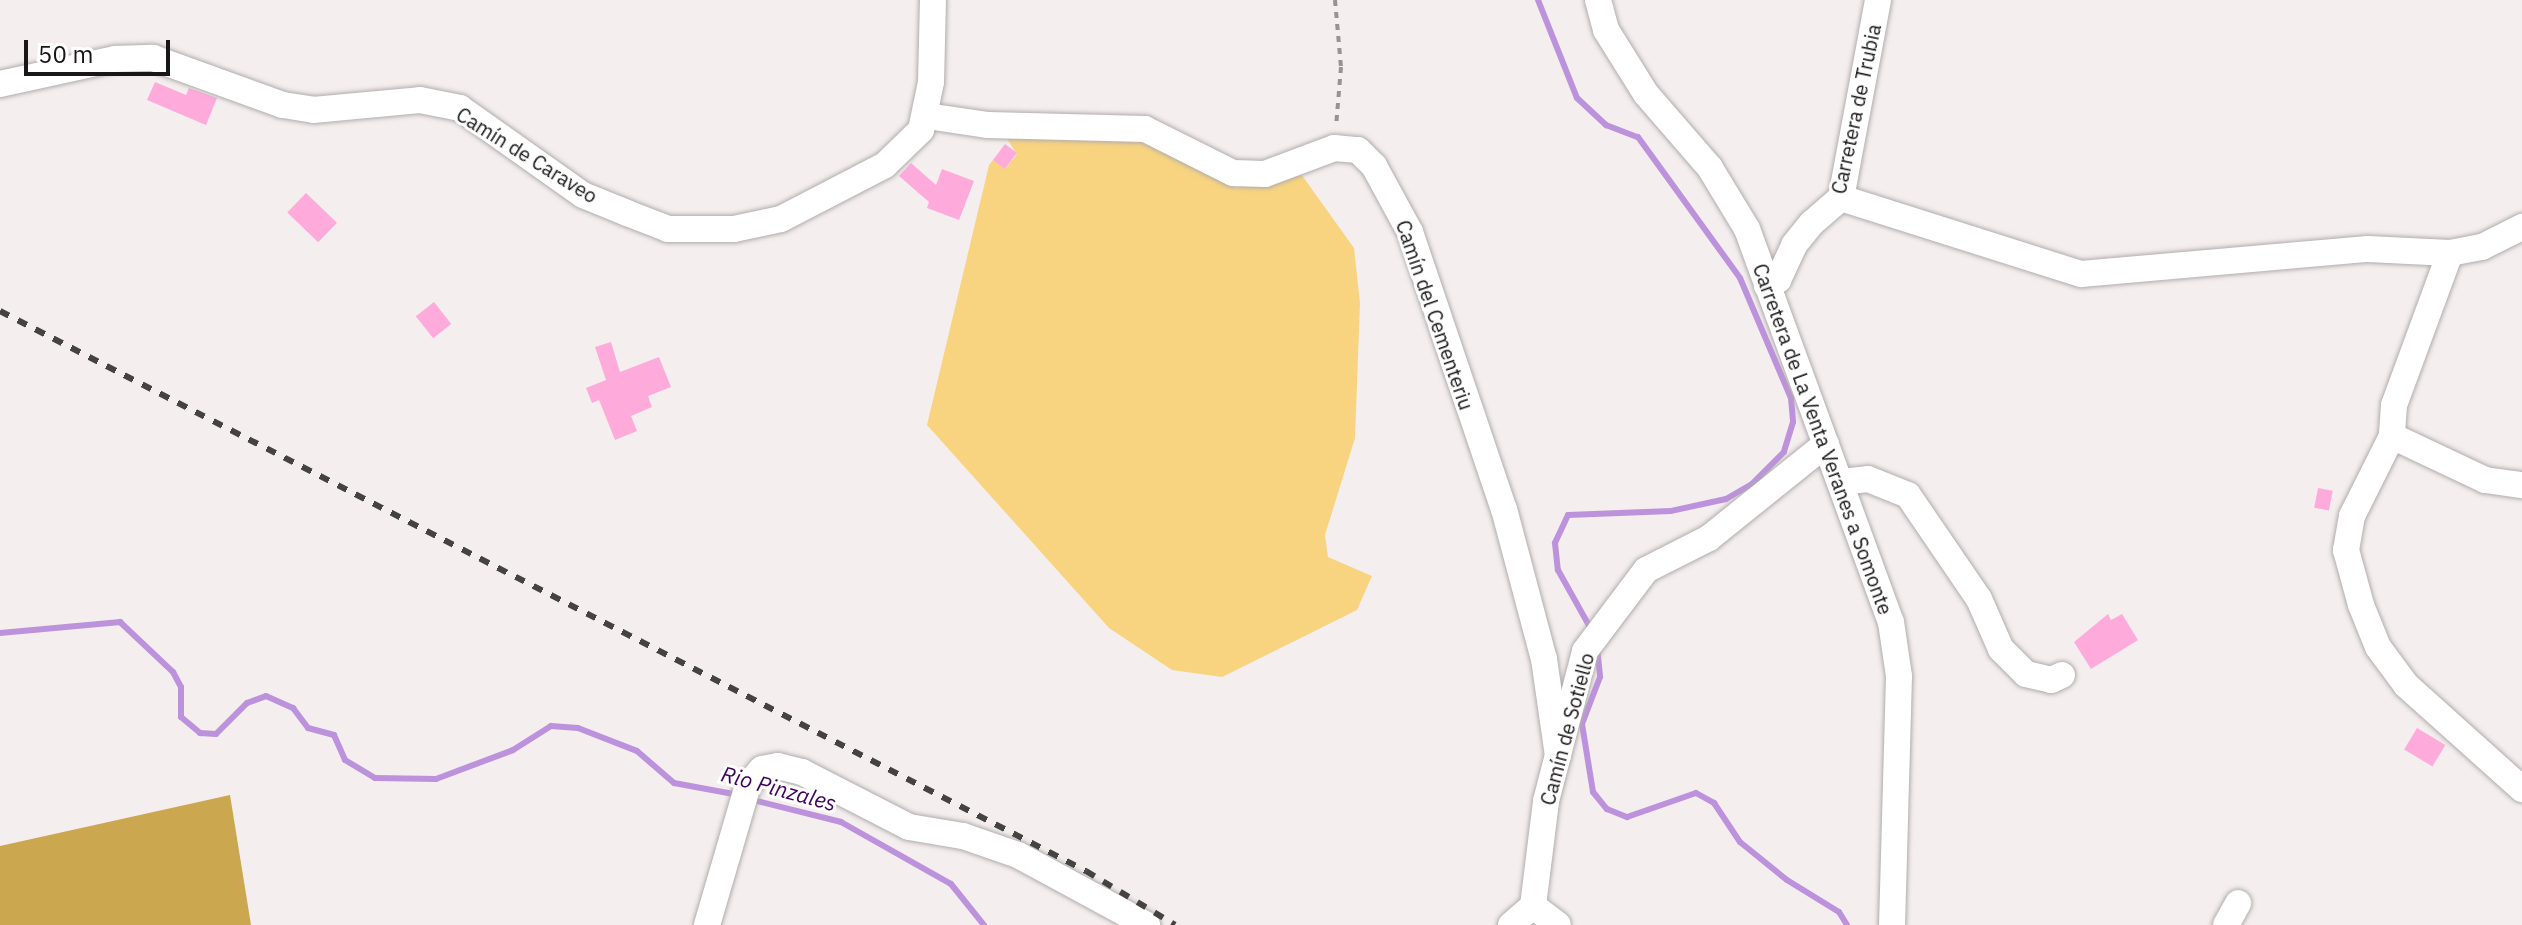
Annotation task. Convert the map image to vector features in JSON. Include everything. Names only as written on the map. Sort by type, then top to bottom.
[{"type":"street","points":[[933,0],[927,116],[988,125],[1145,129],[1233,173],[1265,174],[1334,148]]},
{"type":"street","name":"Carretera de La Venta Veranes a Somonte","points":[[1598,0],[1606,30],[1646,94],[1710,168],[1747,229],[1891,622],[1899,676],[1892,925]]},
{"type":"street","name":"Carretera de Trubia","points":[[1767,286],[1778,280],[1794,245],[1812,223],[1841,198],[1878,0]]},
{"type":"street","name":"Camín de Caraveo","points":[[0,84],[115,59],[153,58],[283,105],[313,110],[420,100],[460,108],[583,195],[668,229],[734,229],[781,219],[885,165],[921,130],[927,116]]},
{"type":"street","name":"Camín del Cementeriu","points":[[1334,148],[1358,150],[1374,166],[1410,232],[1504,509],[1544,659],[1558,756]]},
{"type":"street","points":[[1841,198],[2081,274],[2368,249],[2450,253],[2482,247],[2522,227]]},
{"type":"street","points":[[2450,253],[2394,405],[2392,436],[2352,516],[2346,550],[2361,605],[2378,647],[2406,685],[2522,789]]},
{"type":"street","points":[[2392,436],[2485,480],[2522,485]]},
{"type":"street","name":"Camín de Sotiello","points":[[1533,906],[1534,873],[1558,756],[1585,651],[1610,613],[1646,570],[1709,538],[1826,444]]},
{"type":"street","points":[[1840,482],[1868,479],[1908,495],[1979,599],[2001,649],[2026,674],[2051,680],[2062,675]]},
{"type":"street","points":[[707,925],[743,797],[762,769],[778,766],[802,772],[883,817],[963,836],[1049,869],[1147,925]]},
{"type":"street","points":[[1511,925],[1533,906],[1558,925]]},
{"type":"path","points":[[1334,148],[1341,67],[1335,0]]},
{"type":"shaded area","points":[[1108,135],[1149,141],[1236,188],[1301,174],[1354,248],[1360,303],[1355,438],[1325,535],[1328,557],[1372,576],[1357,610],[1222,677],[1172,670],[1109,628],[927,425],[989,165],[993,160],[1006,168],[1017,154],[1007,139]]},
{"type":"shaded area","points":[[230,795],[251,925],[0,925],[0,846]]},
{"type":"building","points":[[155,82],[186,95],[189,88],[217,98],[206,125],[147,100]]},
{"type":"building","points":[[1005,144],[1017,153],[1005,169],[993,160]]},
{"type":"building","points":[[911,163],[936,185],[942,169],[974,181],[959,220],[927,208],[929,202],[899,176]]},
{"type":"building","points":[[306,193],[337,223],[318,242],[287,212]]},
{"type":"building","points":[[434,302],[451,324],[433,338],[416,316]]},
{"type":"building","points":[[611,342],[620,372],[659,357],[671,387],[648,396],[652,407],[631,416],[637,431],[615,440],[599,400],[592,403],[586,388],[606,380],[595,347]]},
{"type":"building","points":[[2318,488],[2333,491],[2329,510],[2314,508]]},
{"type":"building","points":[[2108,614],[2111,620],[2122,614],[2138,640],[2091,669],[2074,642]]},
{"type":"building","points":[[2417,728],[2445,745],[2432,766],[2404,749]]},
{"type":"waterway","points":[[1538,0],[1577,98],[1606,125],[1638,137],[1740,278],[1791,398],[1793,422],[1784,452],[1752,484],[1726,499],[1671,511],[1568,515],[1555,543],[1558,570],[1591,629]]},
{"type":"waterway","name":"Rio Pinzales","points":[[0,633],[120,622],[173,672],[181,687],[181,717],[200,733],[216,734],[247,703],[266,696],[293,708],[308,728],[334,735],[345,760],[375,778],[436,779],[513,750],[551,726],[578,728],[637,751],[674,783],[739,795]]},
{"type":"waterway","points":[[1597,647],[1600,677],[1582,724],[1593,792],[1607,809],[1627,817],[1696,793],[1714,803],[1740,842],[1787,880],[1839,912],[1847,925]]},
{"type":"waterway","name":"Rio Pinzales","points":[[749,799],[841,822],[951,884],[984,925]]},
{"type":"railway","points":[[0,311],[1086,871],[1175,925]]}]
